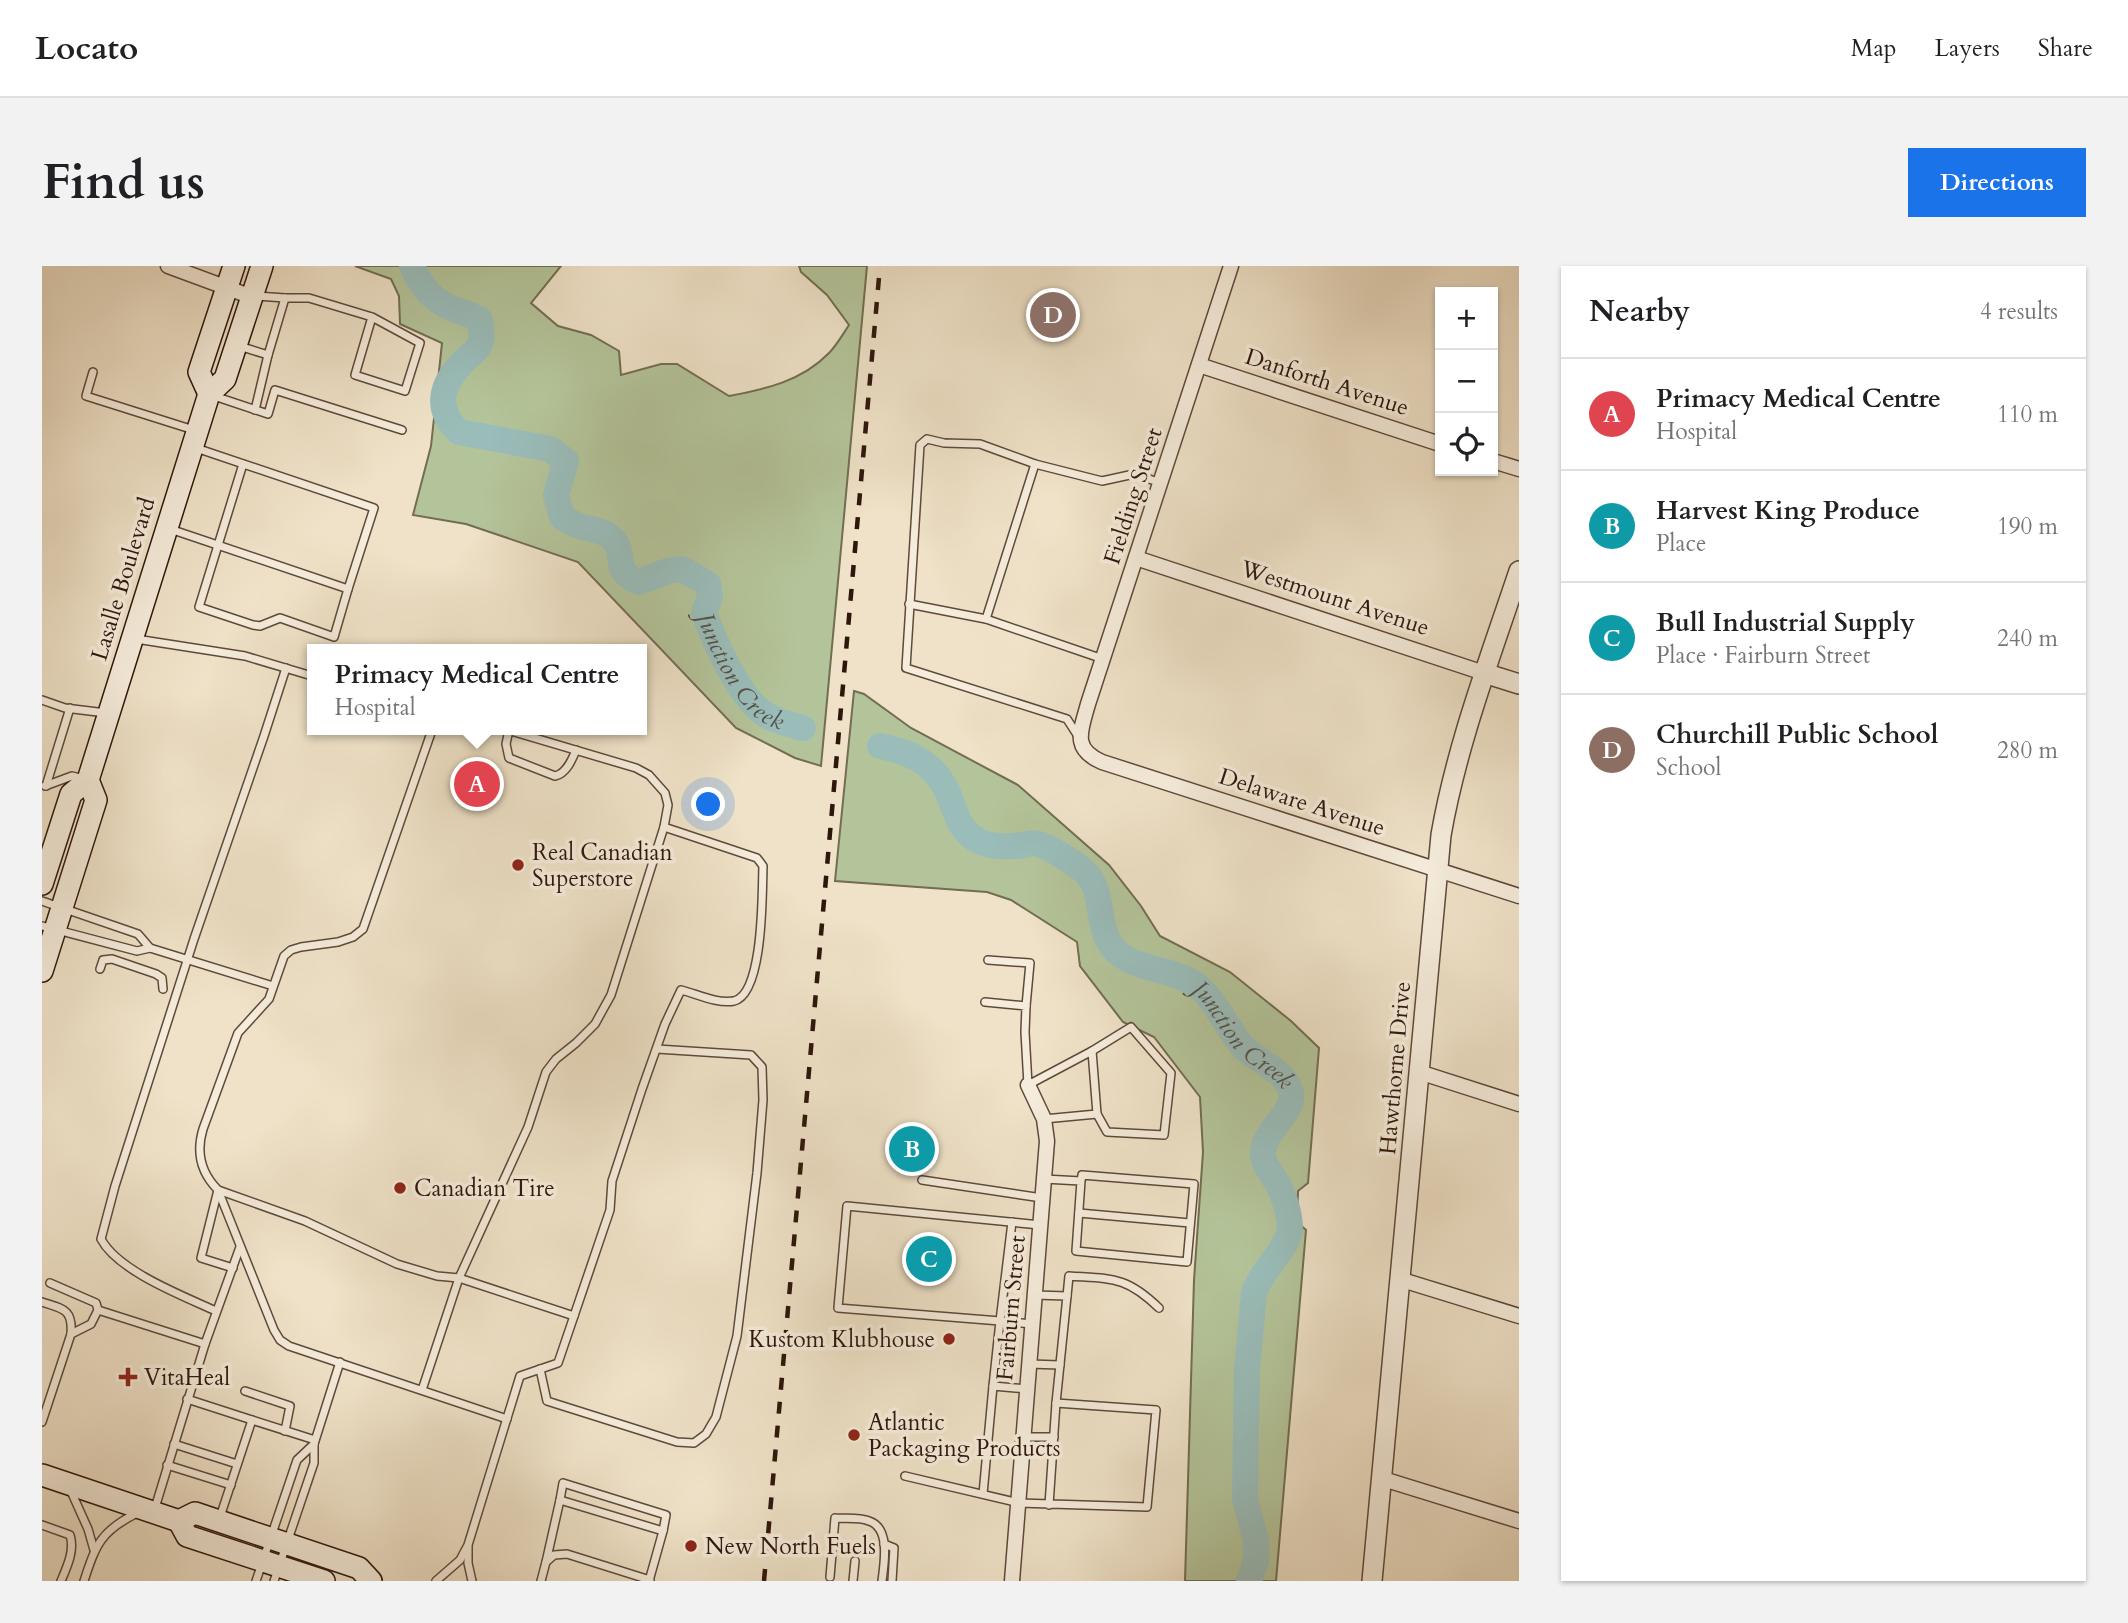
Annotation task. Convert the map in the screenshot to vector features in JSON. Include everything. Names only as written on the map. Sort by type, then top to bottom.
[{"type":"main road","name":"Lasalle Boulevard","points":[[209,394],[199,372],[234,266]]},
{"type":"main road","name":"Lasalle Boulevard","points":[[42,884],[71,794],[88,780],[209,394],[226,379],[262,266]]},
{"type":"main road","name":"Lasalle Boulevard","points":[[42,971],[52,904],[96,800],[88,780]]},
{"type":"main road","points":[[42,1475],[179,1521],[187,1536],[268,1572],[324,1581]]},
{"type":"main road","points":[[179,1521],[195,1513],[359,1568],[371,1581]]},
{"type":"street","points":[[167,266],[252,297]]},
{"type":"street","name":"Fielding Street","points":[[1080,740],[1103,659],[1231,266]]},
{"type":"street","name":"Danforth Avenue","points":[[1199,365],[1435,441]]},
{"type":"street","points":[[1498,463],[1519,469]]},
{"type":"street","name":"Westmount Avenue","points":[[1136,558],[1519,684]]},
{"type":"street","name":"Hawthorne Drive","points":[[1372,1581],[1441,835],[1450,786],[1464,734],[1519,570]]},
{"type":"street","name":"Delaware Avenue","points":[[1080,740],[1084,751],[1102,762],[1519,896]]},
{"type":"street","points":[[1419,1072],[1519,1104]]},
{"type":"street","name":"Fairburn Street","points":[[1012,1581],[1047,1141],[1044,1119],[1028,1085]]},
{"type":"street","points":[[1399,1279],[1519,1316]]},
{"type":"street","points":[[1380,1478],[1519,1521]]},
{"type":"lane","points":[[252,297],[309,298],[372,317],[420,344],[405,391],[355,375],[372,317]]},
{"type":"lane","points":[[255,410],[285,298]]},
{"type":"lane","points":[[237,345],[268,355]]},
{"type":"lane","points":[[93,372],[86,396],[195,439],[243,464],[374,508],[334,637],[280,618],[260,626],[200,607],[243,464]]},
{"type":"lane","points":[[209,394],[268,414],[275,390],[402,430]]},
{"type":"lane","points":[[1080,740],[1067,719],[906,667],[920,445],[926,439],[944,443],[980,443],[1035,464],[1102,481],[1133,474],[1161,483]]},
{"type":"lane","points":[[986,619],[1035,464]]},
{"type":"lane","points":[[167,528],[348,589]]},
{"type":"lane","points":[[909,604],[986,619],[1103,659]]},
{"type":"lane","points":[[132,639],[245,656],[307,674]]},
{"type":"lane","points":[[216,1311],[150,1281],[108,1252],[101,1239],[115,1186],[187,960],[286,668]]},
{"type":"lane","points":[[42,700],[70,708],[109,713]]},
{"type":"lane","points":[[44,786],[70,708]]},
{"type":"lane","points":[[430,735],[363,929],[353,937],[290,950],[284,956],[266,1004],[238,1033],[199,1143],[200,1158],[207,1180],[218,1190],[305,1221],[397,1264],[437,1276],[458,1278],[574,1316]]},
{"type":"lane","points":[[508,735],[506,744],[509,758],[555,776],[560,775],[570,763],[576,750]]},
{"type":"lane","points":[[422,1390],[458,1278],[528,1127],[546,1072],[556,1059],[576,1044],[595,1024],[611,995],[664,827],[668,805],[665,793],[649,775],[636,768],[526,735]]},
{"type":"lane","points":[[44,786],[72,776],[88,780]]},
{"type":"lane","points":[[436,1581],[460,1560],[468,1545],[520,1376],[558,1363],[610,1210],[615,1170],[681,989],[721,1002],[737,1000],[744,994],[760,947],[763,866],[757,858],[664,827]]},
{"type":"lane","points":[[52,904],[138,934],[150,948]]},
{"type":"lane","points":[[49,928],[137,951],[150,948],[273,986]]},
{"type":"lane","points":[[100,969],[103,960],[112,959],[156,974],[162,978],[163,989]]},
{"type":"lane","points":[[988,960],[1030,964],[1025,1032],[1028,1085],[1131,1027],[1171,1073],[1164,1135],[1108,1132],[1097,1114],[1092,1051]]},
{"type":"lane","points":[[985,1002],[1026,1006]]},
{"type":"lane","points":[[540,1369],[547,1401],[677,1442],[694,1443],[706,1434],[716,1417],[737,1335],[757,1173],[763,1100],[762,1067],[751,1055],[657,1049]]},
{"type":"lane","points":[[1044,1119],[1097,1114]]},
{"type":"lane","points":[[1082,1175],[1194,1184],[1187,1262],[1076,1251],[1081,1181],[1082,1175]]},
{"type":"lane","points":[[922,1180],[1043,1198]]},
{"type":"lane","points":[[1044,1180],[1081,1181]]},
{"type":"lane","points":[[218,1190],[280,1340],[289,1346],[507,1419]]},
{"type":"lane","points":[[218,1190],[201,1258],[233,1268]]},
{"type":"lane","points":[[1033,1324],[838,1308],[847,1206],[1041,1225]]},
{"type":"lane","points":[[1079,1213],[1190,1223]]},
{"type":"lane","points":[[983,1494],[1012,1222]]},
{"type":"lane","points":[[84,1581],[94,1550],[113,1525],[148,1511],[167,1465],[216,1311],[240,1246]]},
{"type":"lane","points":[[1049,1505],[1069,1276],[1120,1279],[1140,1290],[1159,1308]]},
{"type":"lane","points":[[50,1283],[96,1303],[98,1310],[91,1324],[71,1334]]},
{"type":"lane","points":[[1035,1295],[1067,1296]]},
{"type":"lane","points":[[42,1301],[69,1313],[72,1320],[71,1334],[43,1412],[42,1422]]},
{"type":"lane","points":[[98,1310],[205,1344]]},
{"type":"lane","points":[[268,1572],[278,1541],[314,1463],[314,1442],[341,1362]]},
{"type":"lane","points":[[1030,1364],[1060,1366]]},
{"type":"lane","points":[[195,1375],[214,1381]]},
{"type":"lane","points":[[993,1386],[1027,1389]]},
{"type":"lane","points":[[245,1391],[290,1406],[285,1431]]},
{"type":"lane","points":[[187,1399],[314,1442]]},
{"type":"lane","points":[[905,1476],[1019,1503],[1147,1507],[1156,1410],[1056,1403]]},
{"type":"lane","points":[[218,1521],[252,1420]]},
{"type":"lane","points":[[1024,1437],[1054,1437]]},
{"type":"lane","points":[[268,1572],[278,1541],[296,1460],[314,1442]]},
{"type":"lane","points":[[174,1444],[237,1464]]},
{"type":"lane","points":[[167,1465],[231,1485]]},
{"type":"lane","points":[[543,1580],[546,1562],[559,1500],[564,1483],[666,1515],[650,1581],[567,1554],[554,1555],[546,1562]]},
{"type":"lane","points":[[69,1485],[94,1550]]},
{"type":"lane","points":[[559,1500],[663,1531]]},
{"type":"lane","points":[[830,1577],[835,1518],[876,1524],[884,1544],[882,1581]]},
{"type":"lane","points":[[42,1525],[69,1535],[72,1542],[72,1551],[61,1581]]},
{"type":"lane","points":[[884,1544],[894,1548],[892,1581]]},
{"type":"lane","points":[[468,1545],[472,1581]]},
{"type":"lane","points":[[853,1581],[855,1561]]},
{"type":"green space","points":[[355,266],[561,266],[531,303],[558,326],[591,335],[619,351],[621,375],[661,364],[677,364],[729,396],[770,387],[807,371],[832,350],[849,325],[827,295],[801,272],[799,266],[867,266],[821,766],[795,758],[736,728],[578,562],[466,524],[413,515],[431,446],[442,343],[400,324],[399,296],[391,279]]},
{"type":"green space","points":[[854,691],[864,694],[911,728],[1018,785],[1109,865],[1160,936],[1230,972],[1291,1021],[1319,1048],[1308,1183],[1298,1191],[1297,1222],[1306,1230],[1276,1581],[1185,1581],[1194,1280],[1203,1152],[1200,1097],[1154,1037],[1123,1022],[1080,966],[1077,942],[1011,900],[987,892],[835,881]]},
{"type":"waterway","name":"Junction Creek","points":[[412,266],[422,285],[436,299],[480,320],[479,346],[455,370],[445,388],[443,406],[451,423],[459,432],[550,449],[566,461],[556,495],[562,517],[579,526],[608,535],[615,541],[624,572],[630,577],[639,582],[668,571],[682,569],[708,584],[710,597],[704,613],[720,652],[744,693],[762,712],[776,720],[803,728]]},
{"type":"waterway","name":"Junction Creek","points":[[880,746],[915,757],[932,770],[946,789],[961,825],[978,841],[1004,846],[1037,843],[1080,868],[1089,876],[1094,886],[1105,932],[1109,943],[1117,952],[1134,962],[1181,977],[1199,987],[1243,1047],[1287,1082],[1291,1097],[1289,1106],[1268,1137],[1263,1155],[1284,1199],[1290,1229],[1288,1237],[1254,1293],[1247,1369],[1245,1499],[1256,1541],[1256,1561],[1249,1581]]},
{"type":"railway","points":[[764,1581],[880,266]]},
{"type":"place","name":"Churchill Public School","points":[[1053,315]]},
{"type":"place","name":"Primacy Medical Centre","points":[[477,784]]},
{"type":"place","name":"Real Canadian Superstore","points":[[518,865]]},
{"type":"place","name":"Harvest King Produce","points":[[912,1149]]},
{"type":"place","name":"Canadian Tire","points":[[400,1188]]},
{"type":"place","name":"Bull Industrial Supply","points":[[929,1259]]},
{"type":"place","name":"Kustom Klubhouse","points":[[949,1339]]},
{"type":"place","name":"VitaHeal","points":[[128,1377]]},
{"type":"place","name":"Atlantic Packaging Products","points":[[854,1435]]},
{"type":"place","name":"New North Fuels","points":[[691,1546]]}]
